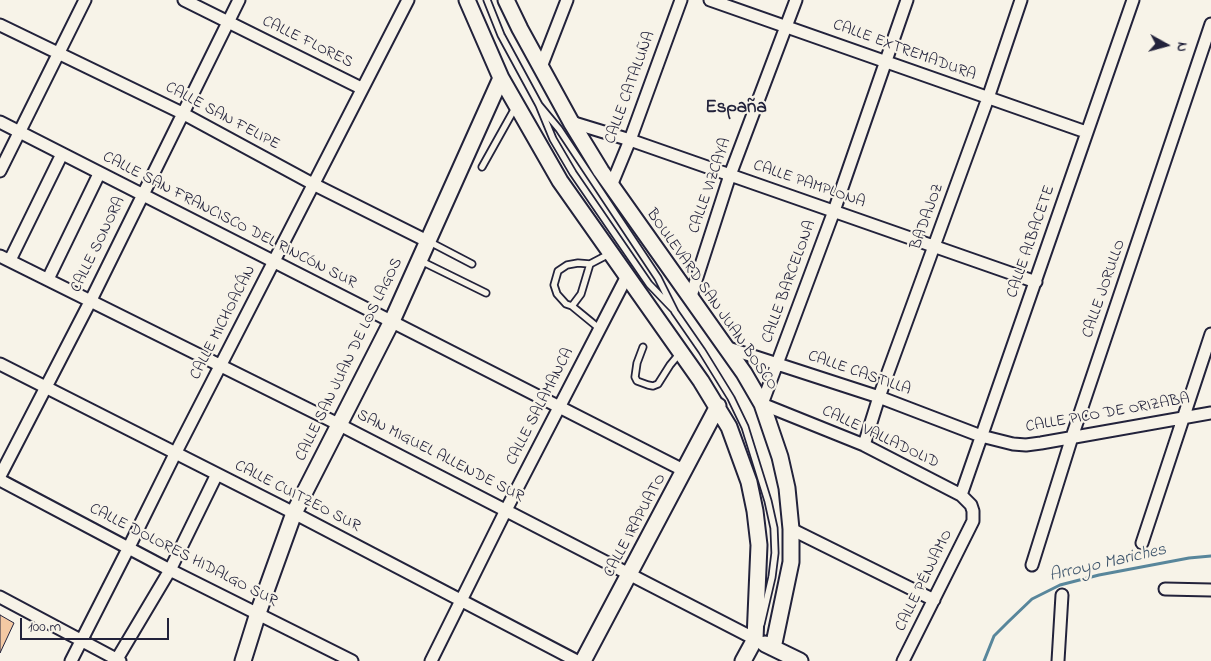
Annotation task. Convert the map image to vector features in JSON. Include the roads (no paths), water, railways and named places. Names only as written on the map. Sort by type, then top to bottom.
[{"type":"street","points":[[0,171],[85,0]]},
{"type":"street","name":"CALLE FLORES","points":[[184,0],[361,88]]},
{"type":"street","name":"CALLE SONORA","points":[[0,476],[44,387],[91,300],[239,0]]},
{"type":"street","name":"CALLE MICHOACÁN","points":[[71,661],[361,88],[408,0]]},
{"type":"street","points":[[467,0],[500,78],[560,181],[718,406],[738,448],[750,482],[759,545],[755,639],[743,661]]},
{"type":"street","name":"BOULEVARD SAN JUAN BOSCO","points":[[506,0],[570,122],[611,186],[744,373],[762,404],[780,457],[787,488],[792,529],[791,562],[773,648]]},
{"type":"street","points":[[541,67],[567,0]]},
{"type":"street","name":"CALLE CATALUÑA","points":[[611,186],[630,140],[681,0]]},
{"type":"street","name":"CALLE EXTREMADURA","points":[[710,0],[1086,132]]},
{"type":"street","name":"CALLE VIZCAYA","points":[[690,299],[730,175],[796,0]]},
{"type":"street","name":"CALLE BARCELONA","points":[[762,404],[834,211],[907,0]]},
{"type":"street","name":"BADAJOZ","points":[[864,445],[879,397],[935,247],[1021,0]]},
{"type":"street","name":"CALLE ALBACETE","points":[[961,495],[1133,0]]},
{"type":"street","name":"CALLE JORULLO","points":[[1032,565],[1072,437],[1211,24]]},
{"type":"street","name":"CALLE SAN FELIPE","points":[[0,25],[182,113],[313,184],[427,241]]},
{"type":"street","name":"CALLE SAN JUAN DE LOS LAGOS","points":[[243,661],[294,513],[392,321],[500,78]]},
{"type":"street","name":"CALLE SAN FRANCISCO DEL RINCÓN SUR","points":[[0,122],[99,174],[392,321],[558,408],[685,471]]},
{"type":"street","name":"CALLE PAMPLONA","points":[[570,122],[630,140],[1036,282]]},
{"type":"street","points":[[5,258],[62,154]]},
{"type":"street","points":[[48,279],[99,174]]},
{"type":"street","name":"SAN MIGUEL ALLENDE SUR","points":[[5,258],[340,425],[755,639]]},
{"type":"street","name":"CALLE SALAMANCA","points":[[431,661],[506,510],[627,276]]},
{"type":"street","points":[[1142,543],[1211,334]]},
{"type":"street","name":"CALLE CASTILLA","points":[[725,347],[879,397],[981,436]]},
{"type":"street","name":"CALLE CUITZEO SUR","points":[[0,364],[294,513],[577,661]]},
{"type":"street","name":"CALLE VALLADOLID","points":[[762,404],[864,445],[961,495]]},
{"type":"street","name":"CALLE IRAPUATO","points":[[583,661],[631,574],[718,406]]},
{"type":"street","name":"CALLE PICO DE ORIZABA","points":[[981,436],[1013,444],[1026,445],[1211,413]]},
{"type":"street","points":[[0,598],[119,660],[170,570],[216,474]]},
{"type":"street","name":"CALLE DOLORES HIDALGO SUR","points":[[0,480],[170,570],[352,661]]},
{"type":"street","name":"CALLE PÉNJAMO","points":[[903,661],[973,521],[971,505],[961,495]]},
{"type":"street","points":[[792,529],[934,600]]},
{"type":"street","points":[[1165,589],[1211,590]]},
{"type":"street","points":[[1058,661],[1062,595]]},
{"type":"street","points":[[755,639],[800,661]]},
{"type":"lane","points":[[487,0],[501,35],[539,105],[553,139],[573,174],[649,284],[675,312]]},
{"type":"lane","points":[[539,105],[559,129],[658,278],[675,312],[731,398],[745,427],[768,501],[774,528],[772,577],[763,620],[755,639]]},
{"type":"lane","points":[[482,167],[516,106]]},
{"type":"lane","points":[[427,241],[472,264]]},
{"type":"lane","points":[[600,329],[562,300],[557,294],[554,285],[556,276],[561,268],[578,263],[590,264],[611,253]]},
{"type":"lane","points":[[419,260],[486,293]]},
{"type":"lane","points":[[572,306],[583,290],[590,264]]},
{"type":"lane","points":[[643,347],[637,363],[635,377],[637,381],[653,386],[658,384],[680,352]]},
{"type":"waterway","name":"Arroyo Mariches","points":[[984,661],[994,636],[1032,599],[1060,585],[1099,575],[1189,558],[1211,556]]},
{"type":"district","name":"España","points":[[736,109]]}]
